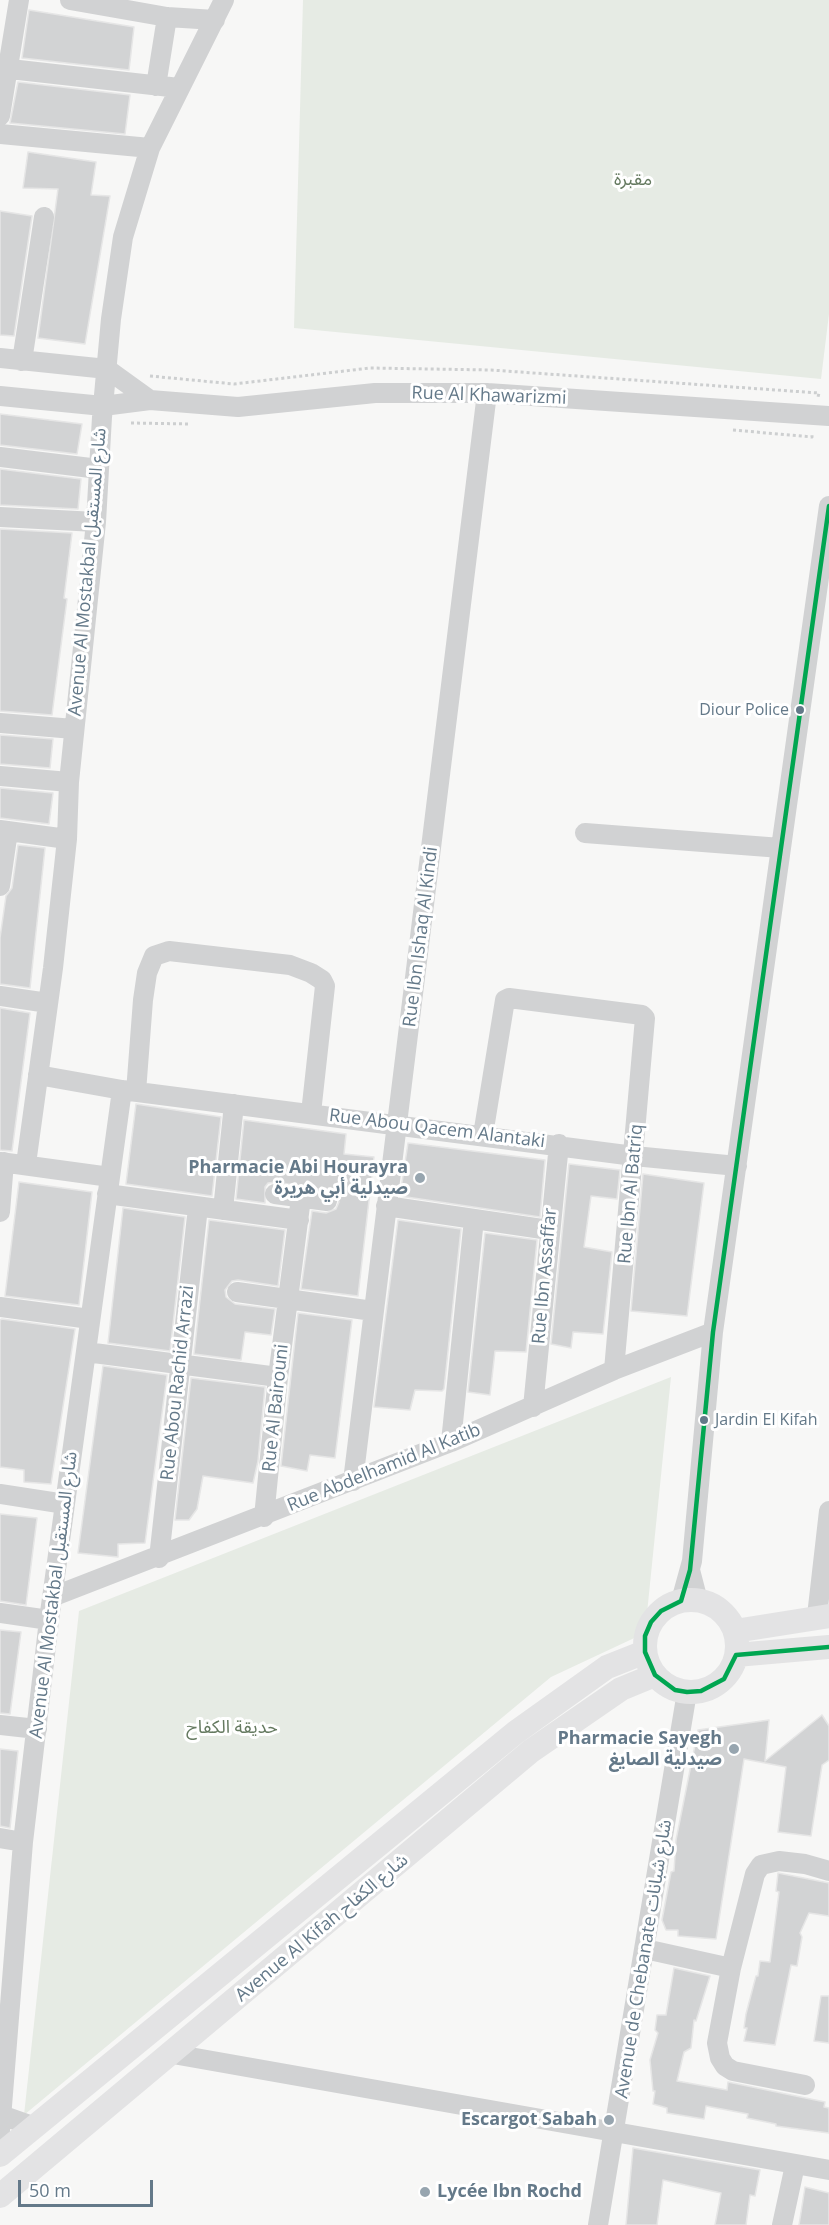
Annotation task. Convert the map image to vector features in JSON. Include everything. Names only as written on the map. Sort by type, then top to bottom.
[{"type":"main road","points":[[689,1601],[717,1608],[728,1618],[735,1630],[736,1655],[732,1668],[718,1683],[701,1691],[687,1692],[664,1684],[655,1675],[645,1652],[645,1636],[651,1622],[661,1611],[689,1601]]},
{"type":"main road","points":[[735,1630],[762,1628],[823,1616]]},
{"type":"main road","points":[[736,1655],[829,1647]]},
{"type":"main road","name":"Avenue Al Kifah شارع الكفاح","points":[[0,2155],[516,1732],[607,1666],[645,1652]]},
{"type":"main road","name":"Avenue Al Kifah شارع الكفاح","points":[[0,2196],[173,2054],[531,1751],[621,1689],[655,1675]]},
{"type":"street","points":[[0,116],[10,69],[19,0]]},
{"type":"street","points":[[70,0],[167,17],[215,21]]},
{"type":"street","name":"Avenue Al Mostakbal شارع المستقبل","points":[[26,1164],[67,839],[69,782],[96,522],[111,320],[123,237],[150,148],[224,0]]},
{"type":"street","points":[[156,86],[167,17]]},
{"type":"street","points":[[10,69],[179,88]]},
{"type":"street","points":[[0,134],[150,148]]},
{"type":"street","points":[[22,361],[44,217]]},
{"type":"street","points":[[0,358],[107,369],[150,400]]},
{"type":"street","name":"Rue Al Khawarizmi","points":[[0,396],[103,406],[150,400],[238,407],[375,393],[487,393],[829,416]]},
{"type":"street","name":"Rue Ibn Ishaq Al Kindi","points":[[353,1480],[396,1124],[444,761],[487,393]]},
{"type":"street","points":[[0,457],[99,469]]},
{"type":"street","points":[[689,1601],[712,1332],[781,848],[823,581],[829,506]]},
{"type":"street","points":[[0,518],[96,522]]},
{"type":"street","points":[[0,723],[74,729]]},
{"type":"street","points":[[0,776],[69,782]]},
{"type":"street","points":[[0,886],[4,830],[67,839]]},
{"type":"street","points":[[585,833],[781,848]]},
{"type":"street","name":"Avenue Al Mostakbal شارع المستقبل","points":[[35,2127],[0,2121],[24,1842],[49,1620],[109,1185],[129,1091],[147,973],[154,956],[169,951],[290,965],[322,980],[325,986],[311,1113]]},
{"type":"street","points":[[0,996],[48,1003]]},
{"type":"street","name":"Rue Ibn Al Batriq","points":[[483,1135],[505,1000],[509,998],[642,1015],[645,1018],[614,1370]]},
{"type":"street","name":"Rue Abou Qacem Alantaki","points":[[38,1075],[129,1091],[559,1144],[634,1156],[737,1166]]},
{"type":"street","points":[[224,1210],[234,1104]]},
{"type":"street","name":"Rue Ibn Assaffar","points":[[533,1407],[559,1144]]},
{"type":"street","points":[[0,1212],[2,1162],[26,1164],[198,1207],[298,1220]]},
{"type":"street","points":[[275,1194],[327,1202]]},
{"type":"street","name":"Rue Al Bairouni","points":[[264,1517],[278,1377],[302,1198]]},
{"type":"street","points":[[386,1206],[549,1230]]},
{"type":"street","name":"Rue Abou Rachid Arrazi","points":[[159,1558],[198,1207]]},
{"type":"street","points":[[451,1443],[474,1219]]},
{"type":"street","points":[[237,1292],[373,1311]]},
{"type":"street","points":[[0,1307],[90,1319]]},
{"type":"street","name":"Rue Abdelhamid Al Katib","points":[[52,1597],[159,1558],[451,1443],[614,1370],[712,1332]]},
{"type":"street","points":[[86,1352],[278,1377]]},
{"type":"street","points":[[0,1494],[65,1504]]},
{"type":"street","points":[[823,1616],[829,1511]]},
{"type":"street","points":[[0,1613],[49,1620]]},
{"type":"street","name":"Avenue de Chebanate شارع شبانات","points":[[598,2225],[616,2133],[687,1692]]},
{"type":"street","points":[[0,1725],[37,1729]]},
{"type":"street","points":[[0,1838],[24,1842]]},
{"type":"street","points":[[805,2085],[746,2075],[725,2066],[720,2058],[717,2043],[731,1968],[753,1880],[761,1865],[790,1861],[829,1869]]},
{"type":"street","points":[[645,1948],[731,1968]]},
{"type":"street","points":[[173,2054],[829,2170]]},
{"type":"street","points":[[782,2225],[795,2164]]},
{"type":"green space","name":"مقبرة","points":[[303,0],[829,0],[829,314],[821,379],[294,328]]},
{"type":"green space","name":"حديقة الكفاح","points":[[671,1377],[645,1633],[551,1677],[24,2115],[79,1611]]},
{"type":"building","points":[[29,10],[134,27],[129,70],[22,58]]},
{"type":"building","points":[[18,82],[130,95],[125,134],[10,123]]},
{"type":"building","points":[[28,152],[96,162],[91,195],[110,196],[85,344],[38,338],[58,189],[23,188]]},
{"type":"building","points":[[0,211],[32,216],[14,336],[0,335]]},
{"type":"building","points":[[0,414],[82,424],[77,454],[0,445]]},
{"type":"building","points":[[0,469],[81,479],[78,509],[0,505]]},
{"type":"building","points":[[0,529],[72,533],[64,598],[67,599],[52,715],[0,711]]},
{"type":"building","points":[[0,735],[53,739],[50,768],[0,764]]},
{"type":"building","points":[[0,788],[53,793],[49,824],[0,818]]},
{"type":"building","points":[[18,845],[45,848],[30,988],[0,984],[0,938],[6,896],[12,888]]},
{"type":"building","points":[[0,1008],[30,1013],[12,1151],[0,1150]]},
{"type":"building","points":[[136,1104],[221,1117],[212,1196],[126,1184]]},
{"type":"building","points":[[244,1120],[346,1134],[344,1154],[374,1157],[358,1296],[301,1289],[312,1211],[326,1213],[336,1209],[339,1202],[335,1192],[276,1182],[268,1183],[265,1187],[265,1203],[236,1199]]},
{"type":"building","points":[[408,1143],[545,1160],[540,1217],[400,1196]]},
{"type":"building","points":[[569,1164],[620,1170],[617,1199],[591,1196],[584,1247],[612,1252],[603,1334],[573,1332],[571,1348],[551,1344]]},
{"type":"building","points":[[643,1174],[704,1183],[687,1316],[631,1311]]},
{"type":"building","points":[[19,1182],[92,1192],[79,1305],[5,1296]]},
{"type":"building","points":[[123,1208],[185,1217],[170,1351],[108,1343]]},
{"type":"building","points":[[209,1220],[285,1230],[278,1286],[238,1280],[232,1281],[225,1290],[226,1297],[235,1304],[275,1309],[271,1335],[245,1332],[241,1360],[194,1354]]},
{"type":"building","points":[[398,1220],[461,1229],[444,1389],[442,1391],[415,1390],[410,1410],[374,1407]]},
{"type":"building","points":[[485,1233],[537,1240],[526,1352],[495,1351],[490,1395],[468,1392]]},
{"type":"building","points":[[298,1313],[352,1320],[335,1458],[310,1455],[307,1471],[281,1466]]},
{"type":"building","points":[[0,1320],[75,1329],[51,1484],[24,1482],[24,1470],[0,1467]]},
{"type":"building","points":[[103,1366],[167,1375],[145,1543],[118,1544],[118,1557],[78,1553]]},
{"type":"building","points":[[191,1378],[265,1387],[258,1461],[253,1483],[203,1476],[197,1509],[189,1520],[175,1520]]},
{"type":"building","points":[[0,1514],[37,1518],[26,1605],[0,1601]]},
{"type":"building","points":[[0,1630],[21,1632],[10,1714],[0,1713]]},
{"type":"building","points":[[822,1715],[829,1726],[829,1760],[822,1765],[811,1836],[778,1832],[786,1767],[744,1759],[716,1939],[678,1936],[678,1930],[666,1930],[662,1920],[671,1872],[674,1871],[676,1840],[698,1730],[769,1720],[765,1761]]},
{"type":"building","points":[[0,1749],[18,1751],[10,1828],[0,1826]]},
{"type":"building","points":[[778,1873],[829,1883],[829,1916],[809,1913],[800,1933],[802,1937],[797,1966],[791,1965],[775,2045],[744,2041],[747,2028],[744,2028],[760,1961],[770,1962],[779,1892],[776,1891]]},
{"type":"building","points":[[674,1968],[710,1976],[696,2021],[694,2020],[691,2048],[684,2052],[677,2081],[727,2090],[728,2082],[825,2102],[824,2107],[829,2108],[829,2133],[776,2126],[776,2124],[747,2118],[748,2114],[706,2106],[704,2119],[667,2113],[667,2108],[653,2104],[655,2091],[653,2091],[650,2060],[658,2033],[655,2030],[657,2015],[666,2015]]},
{"type":"building","points":[[821,1996],[829,1996],[829,2043],[814,2041]]},
{"type":"building","points":[[633,2148],[760,2170],[755,2196],[750,2195],[746,2225],[715,2225],[721,2193],[663,2180],[657,2225],[626,2225]]},
{"type":"building","points":[[805,2187],[829,2193],[829,2225],[799,2225]]},
{"type":"transit line","points":[[829,506],[713,1332],[690,1570],[681,1601],[661,1611],[651,1622],[645,1636],[645,1652],[655,1675],[675,1690],[687,1692],[701,1691],[724,1679],[736,1655],[829,1647]]},
{"type":"place","name":"Diour Police","points":[[800,710]]},
{"type":"place","name":"Pharmacie Abi Hourayra صيدلية أبي هريرة","points":[[420,1178]]},
{"type":"place","name":"Jardin El Kifah","points":[[704,1420]]},
{"type":"place","name":"Pharmacie Sayegh صيدلية الصايغ","points":[[734,1749]]},
{"type":"place","name":"Escargot Sabah","points":[[609,2120]]},
{"type":"place","name":"Lycée Ibn Rochd","points":[[425,2192]]}]
